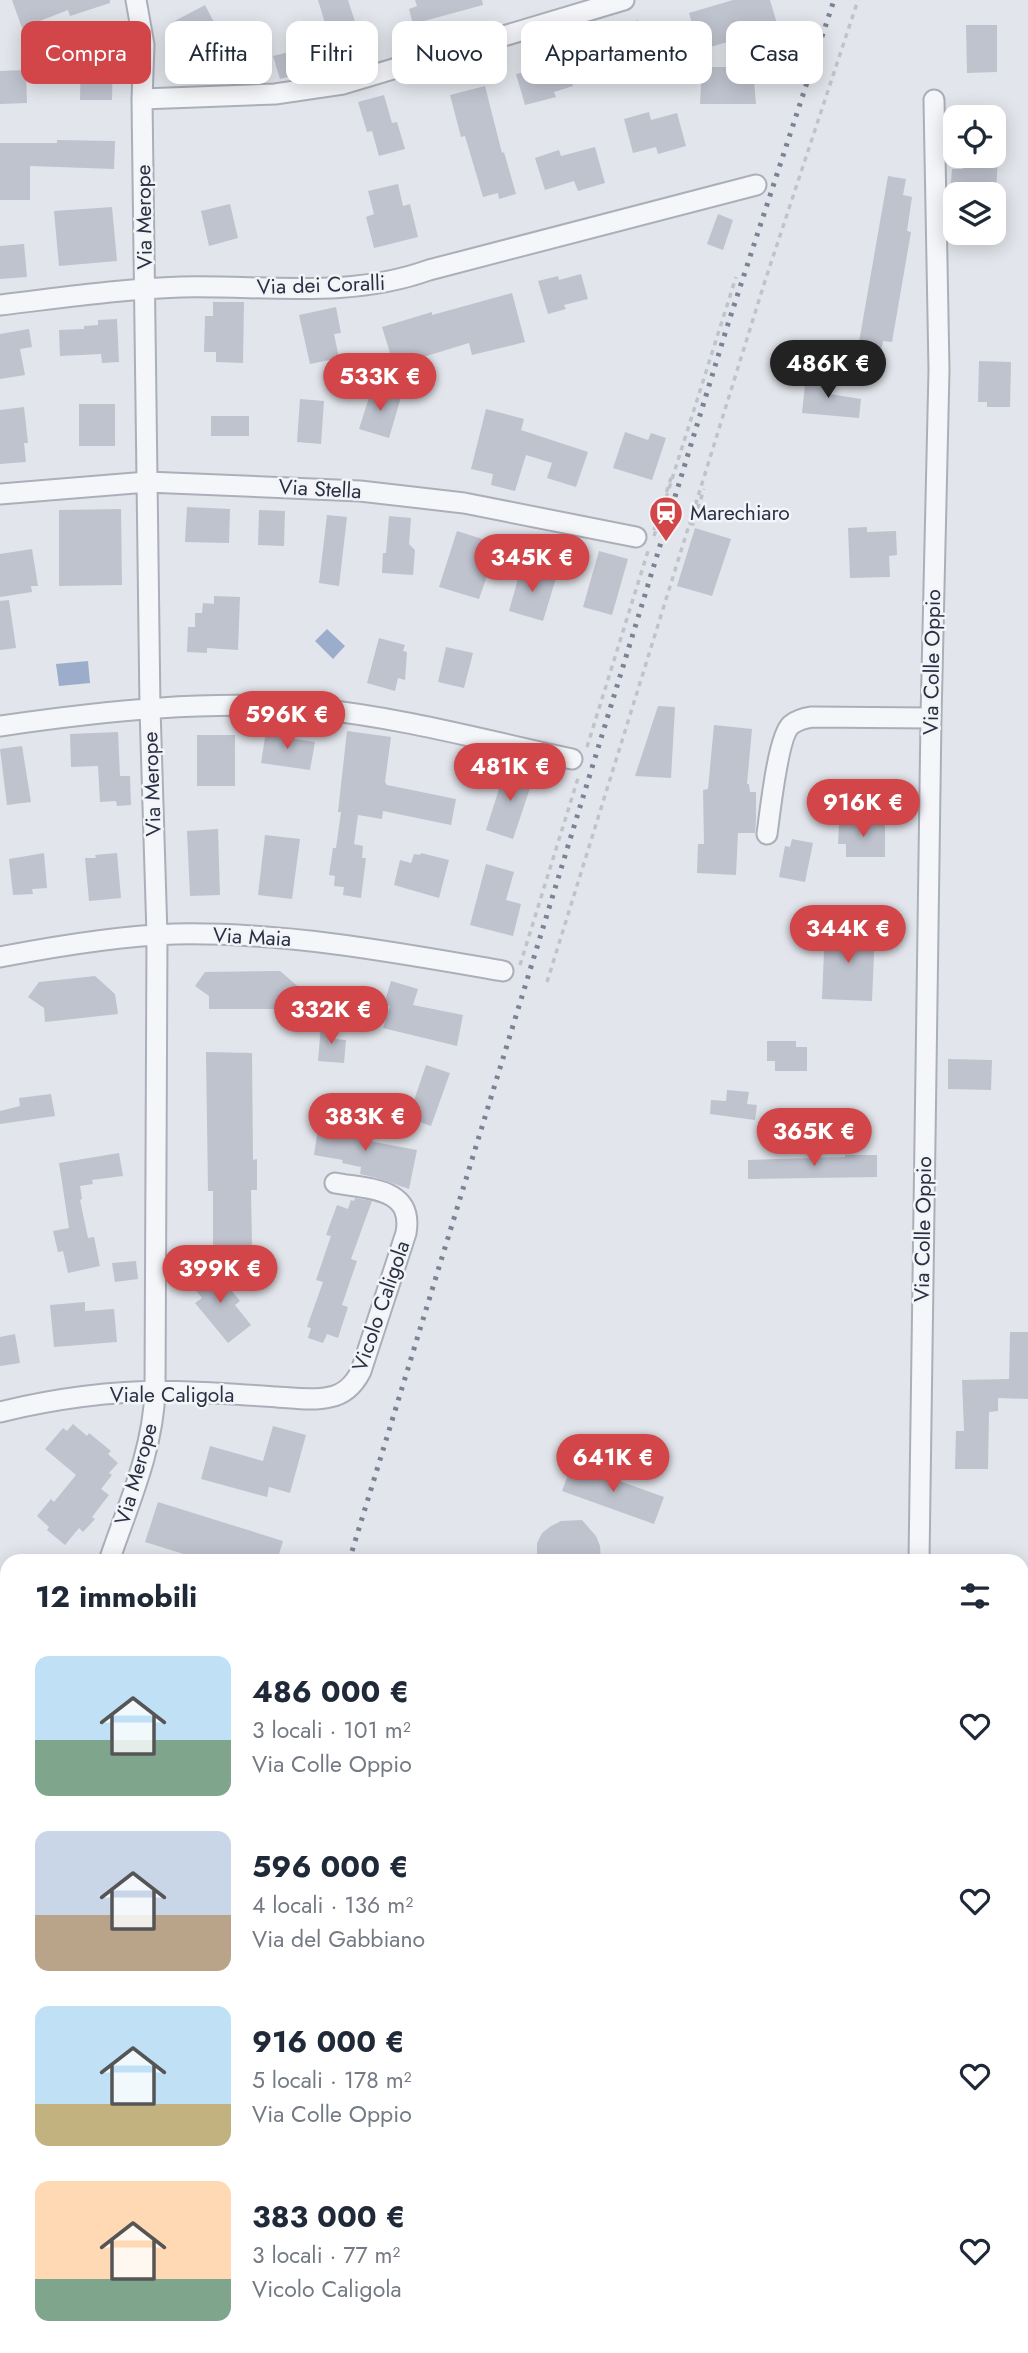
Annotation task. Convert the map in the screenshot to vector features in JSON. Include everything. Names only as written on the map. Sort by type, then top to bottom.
[{"type":"street","name":"Via Merope","points":[[111,1554],[150,1439],[155,1391],[157,935],[150,708],[142,99],[144,45],[136,0]]},
{"type":"street","points":[[142,99],[275,94],[343,84],[625,0]]},
{"type":"street","name":"Via Colle Oppio","points":[[919,1554],[931,718],[939,370],[934,100]]},
{"type":"street","name":"Via dei Coralli","points":[[0,305],[183,287],[340,288],[390,283],[429,270],[756,185]]},
{"type":"street","name":"Via Stella","points":[[0,494],[147,482],[306,487],[412,495],[636,537]]},
{"type":"street","points":[[0,726],[150,708],[273,706],[341,712],[438,729],[572,759]]},
{"type":"street","points":[[767,834],[782,744],[791,724],[812,717],[931,718]]},
{"type":"street","name":"Via Maia","points":[[0,957],[109,940],[157,935],[210,934],[377,948],[503,971]]},
{"type":"street","name":"Vicolo Caligola","points":[[335,1183],[381,1192],[395,1198],[402,1203],[408,1216],[406,1233],[361,1371],[351,1387],[344,1392]]},
{"type":"street","name":"Viale Caligola","points":[[0,1412],[78,1398],[155,1391],[312,1399],[344,1392]]},
{"type":"path","points":[[547,982],[689,523],[858,0]]},
{"type":"path","points":[[671,478],[652,535],[656,536],[736,277]]},
{"type":"path","points":[[689,523],[693,524],[704,489]]},
{"type":"water","points":[[532,537],[560,544],[555,561],[527,553]]},
{"type":"water","points":[[327,629],[345,646],[333,659],[315,641]]},
{"type":"water","points":[[88,661],[90,683],[59,686],[56,664]]},
{"type":"building","points":[[12,0],[110,0],[110,3],[70,16],[68,10],[40,21],[21,21],[21,25]]},
{"type":"building","points":[[318,0],[348,0],[355,21],[324,21]]},
{"type":"building","points":[[415,0],[482,0],[483,5],[424,21],[412,21],[409,9],[417,6]]},
{"type":"building","points":[[733,0],[770,0],[776,21],[726,21],[726,42],[712,46],[712,21],[691,21],[689,13]]},
{"type":"building","points":[[205,5],[213,21],[175,21]]},
{"type":"building","points":[[966,25],[997,25],[997,72],[967,73]]},
{"type":"building","points":[[286,53],[286,78],[280,79],[273,56]]},
{"type":"building","points":[[712,67],[726,67],[726,84],[754,84],[756,104],[700,104],[701,84],[712,84]]},
{"type":"building","points":[[21,70],[21,84],[26,84],[27,103],[0,104],[0,71]]},
{"type":"building","points":[[521,73],[521,84],[573,86],[554,92],[556,97],[525,105],[516,74]]},
{"type":"building","points":[[80,84],[112,84],[112,100],[80,100]]},
{"type":"building","points":[[485,86],[502,153],[504,152],[516,194],[499,199],[498,193],[483,197],[465,136],[461,137],[450,95]]},
{"type":"building","points":[[384,95],[392,123],[397,122],[405,149],[379,156],[372,131],[367,132],[358,102]]},
{"type":"building","points":[[649,112],[651,120],[677,113],[686,146],[658,154],[656,147],[633,153],[624,119]]},
{"type":"building","points":[[57,140],[115,141],[114,169],[30,166],[30,200],[0,200],[0,143],[57,143]]},
{"type":"building","points":[[595,147],[605,183],[578,191],[574,181],[545,190],[535,158],[559,150],[561,156]]},
{"type":"building","points":[[997,168],[997,182],[951,182],[952,169]]},
{"type":"building","points":[[888,176],[906,179],[903,195],[912,197],[907,231],[911,232],[892,342],[883,341],[881,352],[858,348]]},
{"type":"building","points":[[398,184],[403,206],[410,204],[418,237],[374,248],[366,217],[374,214],[368,191]]},
{"type":"building","points":[[230,204],[238,238],[209,246],[201,211]]},
{"type":"building","points":[[112,207],[117,261],[59,266],[54,211]]},
{"type":"building","points":[[718,214],[733,220],[723,250],[707,244]]},
{"type":"building","points":[[24,244],[27,277],[0,279],[0,246]]},
{"type":"building","points":[[581,274],[588,299],[564,305],[566,309],[548,314],[538,281],[558,276],[559,280]]},
{"type":"building","points":[[512,293],[525,342],[472,355],[469,343],[394,366],[382,327]]},
{"type":"building","points":[[213,302],[244,302],[243,363],[216,362],[216,352],[204,352],[205,316],[213,316]]},
{"type":"building","points":[[336,307],[341,333],[334,334],[339,358],[310,364],[299,315]]},
{"type":"building","points":[[117,319],[119,362],[102,363],[101,354],[60,356],[59,330],[84,329],[84,326],[98,325],[98,320]]},
{"type":"building","points":[[29,329],[32,347],[20,349],[25,375],[0,379],[0,334]]},
{"type":"building","points":[[979,361],[1011,362],[1010,407],[987,407],[987,402],[978,402]]},
{"type":"building","points":[[806,375],[832,378],[830,394],[861,399],[859,418],[802,413]]},
{"type":"building","points":[[372,388],[401,397],[389,438],[359,429]]},
{"type":"building","points":[[300,399],[324,401],[321,444],[297,442]]},
{"type":"building","points":[[79,404],[115,404],[115,446],[79,446]]},
{"type":"building","points":[[24,407],[28,443],[24,443],[26,462],[0,464],[0,410]]},
{"type":"building","points":[[486,409],[524,419],[521,430],[588,452],[576,487],[547,478],[552,463],[526,455],[515,491],[491,485],[493,474],[471,469]]},
{"type":"building","points":[[211,416],[249,416],[249,436],[211,436]]},
{"type":"building","points":[[625,432],[648,440],[651,433],[666,438],[652,480],[613,468]]},
{"type":"building","points":[[187,507],[230,509],[229,543],[185,542]]},
{"type":"building","points":[[121,509],[122,585],[59,586],[59,510]]},
{"type":"building","points":[[259,510],[285,511],[284,546],[258,545]]},
{"type":"building","points":[[327,515],[347,517],[339,586],[319,583]]},
{"type":"building","points":[[389,516],[411,518],[409,544],[415,550],[413,575],[382,573]]},
{"type":"building","points":[[867,527],[867,532],[896,531],[897,555],[889,556],[890,577],[850,578],[848,528]]},
{"type":"building","points":[[695,528],[731,539],[712,596],[677,586]]},
{"type":"building","points":[[457,531],[498,544],[479,599],[439,587]]},
{"type":"building","points":[[32,549],[38,586],[31,586],[32,592],[0,597],[0,554]]},
{"type":"building","points":[[599,551],[628,559],[612,615],[583,607]]},
{"type":"building","points":[[521,568],[556,578],[543,621],[509,611]]},
{"type":"building","points":[[214,596],[240,597],[238,650],[207,648],[207,653],[187,652],[188,627],[195,627],[195,613],[202,613],[203,603],[214,604]]},
{"type":"building","points":[[9,600],[16,648],[0,650],[0,601]]},
{"type":"building","points":[[379,638],[405,645],[405,680],[398,678],[395,691],[367,683]]},
{"type":"building","points":[[446,647],[473,653],[464,688],[438,682]]},
{"type":"building","points":[[658,706],[675,707],[671,778],[635,776]]},
{"type":"building","points":[[714,725],[752,729],[747,784],[750,792],[756,792],[755,833],[738,833],[736,875],[697,873],[698,844],[704,844],[703,790],[708,789]]},
{"type":"building","points":[[266,731],[289,734],[289,738],[315,742],[310,770],[261,763]]},
{"type":"building","points":[[347,731],[391,737],[385,782],[387,785],[456,799],[451,825],[383,811],[382,819],[358,815],[354,844],[363,846],[362,858],[366,858],[361,898],[343,895],[344,887],[334,886],[335,876],[329,875],[341,812],[338,812]]},
{"type":"building","points":[[118,732],[120,776],[130,776],[131,805],[117,806],[116,801],[100,802],[98,766],[71,767],[70,734]]},
{"type":"building","points":[[197,735],[235,735],[235,786],[197,786]]},
{"type":"building","points":[[22,746],[31,802],[7,805],[0,749]]},
{"type":"building","points":[[506,767],[534,776],[513,839],[486,830]]},
{"type":"building","points":[[839,823],[885,823],[885,857],[846,857],[846,844],[838,844]]},
{"type":"building","points":[[218,829],[220,895],[190,896],[187,831]]},
{"type":"building","points":[[265,835],[300,839],[292,899],[258,895]]},
{"type":"building","points":[[792,839],[813,843],[805,882],[779,877],[785,846],[790,847]]},
{"type":"building","points":[[44,853],[47,888],[32,889],[33,894],[13,895],[9,859]]},
{"type":"building","points":[[117,853],[121,898],[89,901],[85,858]]},
{"type":"building","points":[[421,853],[449,860],[439,898],[394,885],[400,860],[411,863],[414,854]]},
{"type":"building","points":[[486,864],[514,872],[506,900],[521,904],[513,936],[470,925]]},
{"type":"building","points":[[825,928],[875,930],[872,1001],[822,999]]},
{"type":"building","points":[[280,971],[301,989],[301,1009],[209,1009],[209,996],[195,986],[205,972]]},
{"type":"building","points":[[95,976],[115,994],[118,1014],[45,1022],[44,1008],[28,997],[39,982]]},
{"type":"building","points":[[391,981],[418,989],[413,1005],[463,1015],[457,1046],[383,1028],[390,1006],[384,1004]]},
{"type":"building","points":[[321,1025],[336,1026],[335,1039],[346,1040],[344,1063],[318,1061]]},
{"type":"building","points":[[767,1041],[796,1041],[796,1047],[807,1047],[807,1071],[775,1071],[775,1061],[767,1061]]},
{"type":"building","points":[[206,1052],[252,1053],[253,1160],[257,1159],[257,1190],[251,1190],[252,1245],[213,1245],[213,1191],[208,1191]]},
{"type":"building","points":[[948,1059],[992,1060],[991,1090],[948,1089]]},
{"type":"building","points":[[426,1065],[450,1073],[431,1126],[408,1118]]},
{"type":"building","points":[[727,1090],[749,1092],[747,1104],[757,1105],[755,1120],[710,1114],[711,1100],[726,1101]]},
{"type":"building","points":[[51,1094],[55,1116],[0,1124],[0,1111],[20,1106],[19,1098]]},
{"type":"building","points":[[320,1115],[345,1119],[343,1136],[417,1150],[409,1189],[360,1174],[361,1167],[342,1163],[343,1160],[314,1155]]},
{"type":"building","points":[[119,1153],[123,1176],[92,1180],[93,1184],[80,1186],[80,1200],[88,1238],[94,1237],[100,1266],[68,1273],[63,1251],[58,1252],[53,1231],[69,1228],[59,1163]]},
{"type":"building","points":[[877,1155],[877,1177],[748,1179],[748,1160]]},
{"type":"building","points":[[355,1198],[372,1201],[351,1259],[357,1261],[342,1305],[348,1307],[338,1338],[327,1334],[323,1343],[308,1338],[311,1328],[307,1327],[323,1282],[316,1280],[331,1236],[326,1235],[337,1205],[348,1209],[351,1200],[354,1201]]},
{"type":"building","points":[[136,1261],[138,1279],[115,1282],[112,1263]]},
{"type":"building","points":[[212,1266],[240,1301],[235,1305],[251,1325],[228,1343],[195,1303],[202,1298],[190,1283]]},
{"type":"building","points":[[85,1302],[85,1311],[114,1309],[117,1342],[54,1347],[50,1305]]},
{"type":"building","points":[[1010,1332],[1028,1332],[1028,1399],[998,1398],[998,1411],[989,1412],[988,1469],[955,1469],[956,1431],[964,1431],[962,1380],[1009,1379]]},
{"type":"building","points":[[15,1334],[20,1363],[0,1366],[0,1337]]},
{"type":"building","points":[[73,1424],[111,1451],[108,1454],[118,1463],[101,1489],[109,1495],[92,1517],[95,1519],[83,1532],[79,1528],[65,1545],[47,1530],[49,1527],[37,1516],[51,1499],[54,1502],[76,1475],[45,1449],[63,1428],[67,1431]]},
{"type":"building","points":[[273,1426],[306,1435],[290,1493],[269,1487],[267,1497],[201,1479],[210,1446],[263,1461]]},
{"type":"building","points":[[572,1464],[664,1497],[654,1524],[562,1491]]},
{"type":"building","points":[[158,1502],[283,1541],[279,1554],[184,1554],[145,1542]]},
{"type":"building","points":[[582,1520],[596,1536],[601,1554],[537,1554],[537,1543],[542,1533],[561,1521]]},
{"type":"railway","points":[[351,1554],[727,327],[834,0]]},
{"type":"place","name":"Marechiaro","points":[[666,543]]}]
